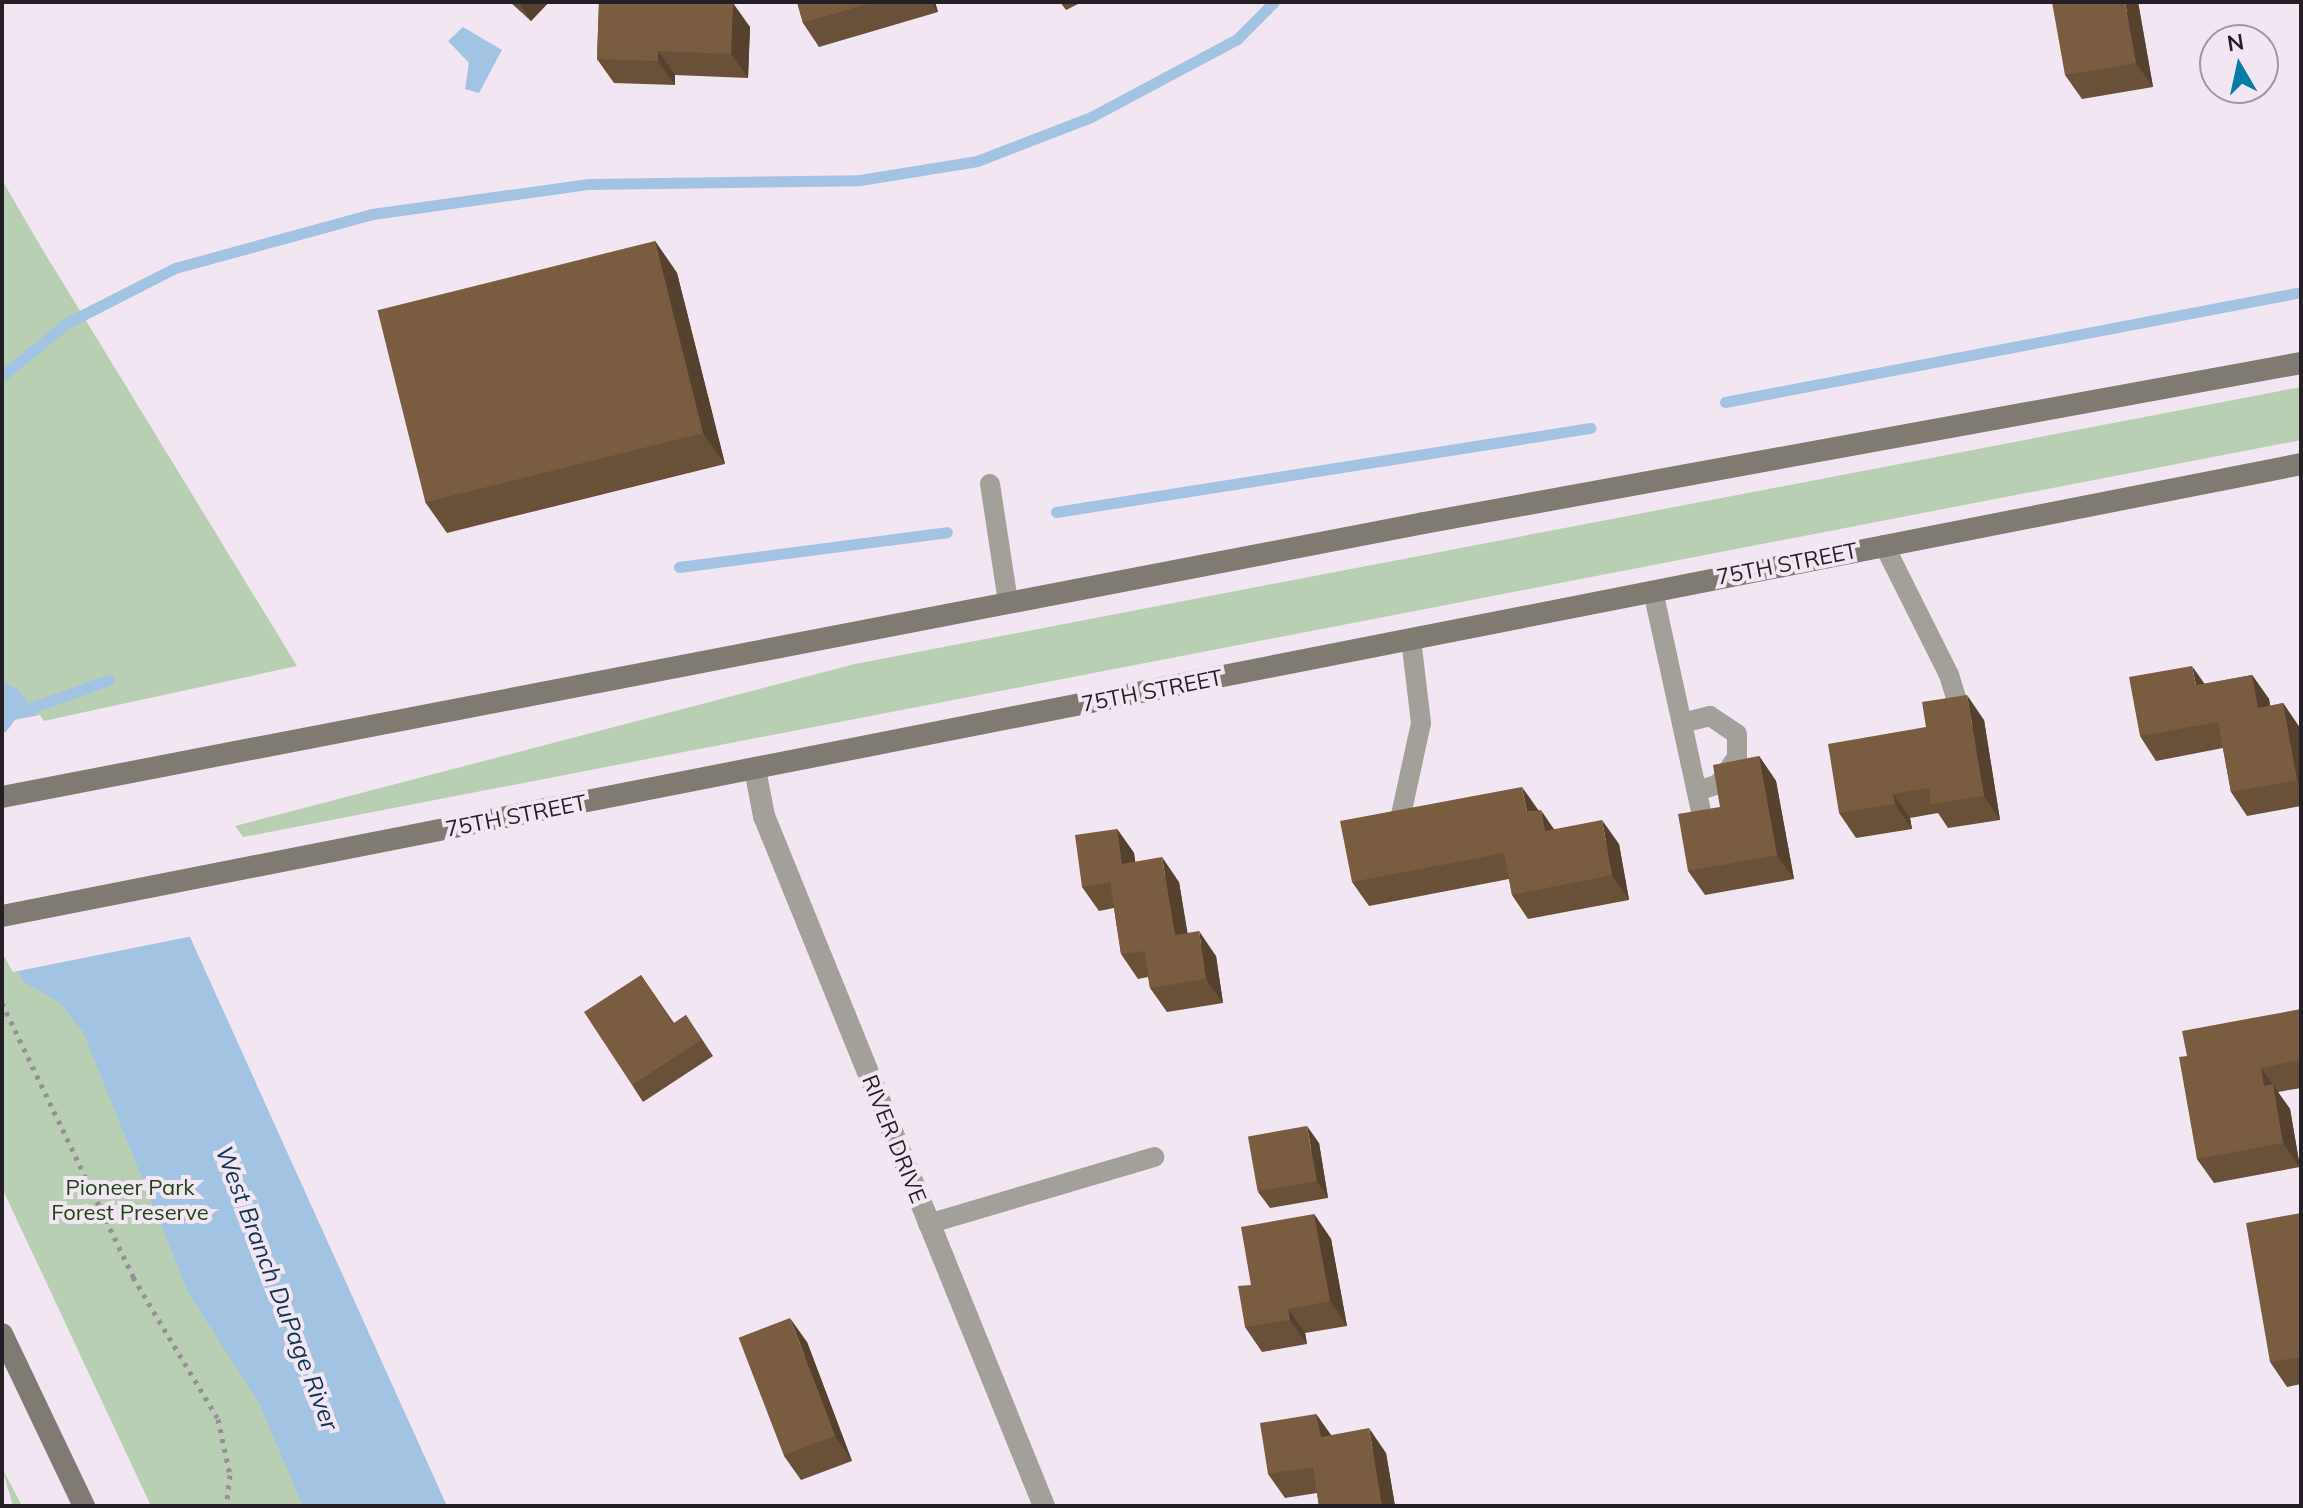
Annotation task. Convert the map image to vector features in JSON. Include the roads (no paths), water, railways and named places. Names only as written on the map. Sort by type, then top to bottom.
[{"type":"main road","points":[[2,797],[1008,602],[2301,363]]},
{"type":"main road","name":"75TH STREET","points":[[2,916],[2301,464]]},
{"type":"main road","points":[[2,1334],[84,1506]]},
{"type":"street","name":"RIVER DRIVE","points":[[755,769],[764,816],[1044,1506]]},
{"type":"lane","points":[[990,484],[1008,602]]},
{"type":"lane","points":[[1884,545],[1949,675],[1962,717]]},
{"type":"lane","points":[[1653,591],[1705,829]]},
{"type":"lane","points":[[1399,824],[1421,723],[1411,639]]},
{"type":"lane","points":[[1682,723],[1710,716],[1737,734],[1737,757],[1719,784],[1697,791]]},
{"type":"lane","points":[[928,1224],[1154,1157]]},
{"type":"water","points":[[463,27],[502,50],[479,93],[465,89],[469,63],[448,41]]},
{"type":"water","name":"West Branch DuPage River","points":[[2,681],[18,689],[190,937],[447,1506],[303,1506],[259,1403],[189,1294],[83,1032],[60,1003],[24,982],[2,945]]},
{"type":"waterway","points":[[2,376],[67,323],[175,268],[372,214],[589,184],[860,180],[977,161],[1091,117],[1237,39],[1274,2]]},
{"type":"waterway","points":[[1725,402],[2301,292]]},
{"type":"waterway","points":[[1056,512],[1590,428]]},
{"type":"waterway","points":[[679,567],[947,532]]},
{"type":"waterway","points":[[2,727],[11,715],[109,680]]},
{"type":"park label","name":"Pioneer Park Forest Preserve","points":[[130,1200]]}]
